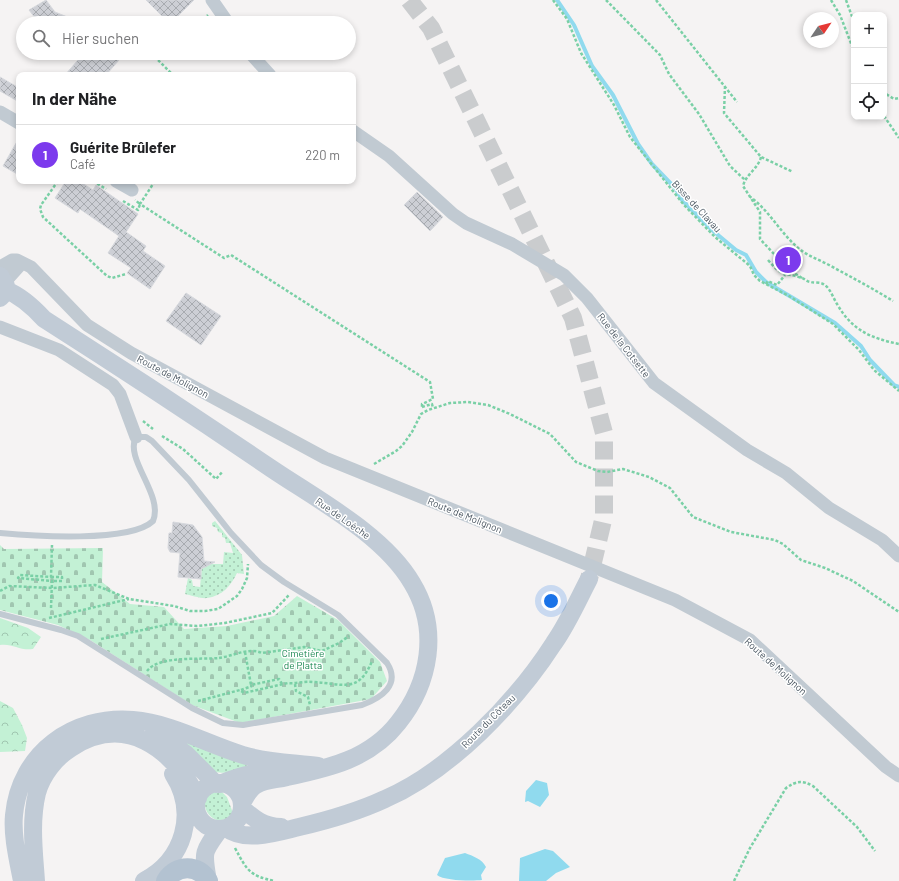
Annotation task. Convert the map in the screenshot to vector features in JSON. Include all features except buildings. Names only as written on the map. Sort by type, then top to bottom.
[{"type":"main road","points":[[204,861],[209,871],[218,881]]},
{"type":"main road","points":[[168,877],[183,868],[193,869],[201,873],[208,881]]},
{"type":"street","points":[[212,0],[223,16]]},
{"type":"street","points":[[256,60],[267,72]]},
{"type":"street","points":[[0,112],[16,121]]},
{"type":"street","name":"Rue de la Cotsette","points":[[356,133],[374,144],[394,160],[453,214],[466,223],[512,244],[564,275],[584,295],[654,383],[748,450],[790,476],[829,508],[882,540],[899,556]]},
{"type":"street","points":[[121,184],[132,190]]},
{"type":"street","name":"Route de Molignon","points":[[2,285],[22,263],[36,272],[87,325],[131,353],[325,458],[675,600],[750,640],[886,767],[899,776]]},
{"type":"street","name":"Rue de Loèche","points":[[2,285],[32,306],[44,319],[185,411],[359,528],[391,555],[413,584],[424,609],[428,630],[427,660],[419,689],[413,702],[396,726],[374,747],[350,760],[327,768],[266,780],[248,792],[242,806]]},
{"type":"street","points":[[0,327],[59,350],[113,385],[120,394],[136,437]]},
{"type":"street","name":"Route du Côteau","points":[[223,829],[238,835],[273,833],[343,816],[387,799],[425,777],[468,744],[507,704],[554,643],[589,579]]},
{"type":"street","points":[[22,881],[16,850],[14,816],[19,785],[33,762],[51,743],[67,732],[98,722],[134,720],[164,727],[245,756],[327,768]]},
{"type":"street","points":[[134,720],[174,744],[218,784],[233,788],[240,796],[242,806],[237,821],[223,829],[206,848],[204,861],[208,881]]},
{"type":"street","points":[[112,735],[144,747],[155,754],[171,771],[184,796],[186,824],[180,844],[168,864],[144,881]]},
{"type":"street","points":[[36,881],[33,819],[37,792],[49,768],[63,753],[78,743],[90,738],[112,735],[138,738],[165,753],[186,776],[206,825],[223,829]]},
{"type":"street","name":"Rue de Loèche","points":[[218,784],[235,777],[269,771],[289,771],[301,774]]},
{"type":"street","points":[[168,877],[189,844],[198,806],[204,790],[218,784]]},
{"type":"street","name":"Route du Côteau","points":[[242,806],[259,823],[264,825],[297,827]]},
{"type":"lane","points":[[0,533],[51,538],[130,532],[140,530],[149,525],[153,521],[155,510],[133,448],[136,437],[146,437],[171,460],[249,552],[272,574],[329,608],[355,630],[392,670],[392,679],[385,692],[374,700],[362,705],[243,725],[223,723],[192,708],[78,636],[0,614]]},
{"type":"path","name":"Bisse de Clavau","points":[[554,0],[567,19],[581,53],[614,105],[630,137],[684,205],[715,237],[750,266],[754,275],[833,324],[859,350],[874,370],[899,390]]},
{"type":"path","points":[[606,0],[660,55],[669,74],[699,114],[730,166],[744,180]]},
{"type":"path","points":[[656,0],[738,102]]},
{"type":"path","points":[[831,0],[840,15],[853,48]]},
{"type":"path","points":[[846,0],[851,14]]},
{"type":"path","points":[[158,60],[170,72]]},
{"type":"path","points":[[725,86],[724,113],[761,157],[793,172]]},
{"type":"path","points":[[887,95],[894,99],[899,98]]},
{"type":"path","points":[[887,120],[899,138]]},
{"type":"path","points":[[761,157],[760,163],[744,180],[743,186],[760,212],[760,239],[774,254]]},
{"type":"path","points":[[56,184],[41,205],[40,209],[43,217],[107,276],[112,278],[126,274]]},
{"type":"path","points":[[153,184],[140,204],[224,258],[231,254],[430,382],[433,399],[422,404],[422,407],[432,404],[433,408]]},
{"type":"path","points":[[749,196],[758,202],[768,217],[780,227],[797,247],[810,256],[861,281],[894,301]]},
{"type":"path","points":[[768,260],[774,267],[785,275],[803,278]]},
{"type":"path","points":[[790,271],[808,282],[823,284],[829,290],[846,318],[860,331],[877,338],[899,344]]},
{"type":"path","points":[[767,283],[778,285],[785,275]]},
{"type":"path","points":[[360,473],[396,451],[407,439],[421,414],[433,408],[450,403],[468,402],[499,408],[555,438],[569,457],[576,462],[598,471],[607,472],[623,469],[649,477],[670,488],[693,517],[732,532],[775,540],[783,544],[801,560],[825,568],[853,581],[899,612]]},
{"type":"path","points":[[132,424],[141,420],[155,431]]},
{"type":"path","points":[[159,435],[183,449],[216,480],[223,471]]},
{"type":"path","points":[[51,577],[52,544]]},
{"type":"path","points":[[0,591],[9,586],[52,588],[96,585],[129,599],[174,606],[190,611],[218,609],[230,602],[242,589],[247,578],[249,552]]},
{"type":"path","points":[[20,575],[51,577],[62,577],[62,581],[18,578],[20,575]]},
{"type":"path","points":[[51,608],[52,581]]},
{"type":"path","points":[[94,646],[97,640],[170,624],[197,626],[225,623],[272,613],[296,588]]},
{"type":"path","points":[[46,626],[50,617],[129,599]]},
{"type":"path","points":[[143,678],[150,667],[157,664],[186,658],[219,658],[256,650],[262,653],[304,647],[322,651],[339,643],[355,630]]},
{"type":"path","points":[[245,652],[252,686]]},
{"type":"path","points":[[240,690],[244,693],[282,684],[295,684],[304,681],[324,682],[333,685],[354,683],[362,680],[378,654]]},
{"type":"path","points":[[192,708],[196,702],[204,698],[279,680],[282,684]]},
{"type":"path","points":[[295,684],[296,691],[308,697]]},
{"type":"path","points":[[734,881],[750,848],[786,788],[796,782],[804,781],[813,786],[857,827],[875,851]]},
{"type":"path","points":[[223,829],[250,873],[257,877],[275,881]]},
{"type":"green space","points":[[215,521],[242,555],[244,574],[237,573],[232,582],[222,593],[212,597],[202,598],[185,594],[188,578],[192,580],[193,586],[200,587],[202,564],[223,564],[224,552],[233,553],[230,543],[226,543],[225,538],[222,537],[222,533],[218,532],[217,528],[212,526],[212,523]]},
{"type":"green space","name":"Cimetière de Platta","points":[[0,545],[4,549],[103,548],[102,582],[130,604],[164,607],[184,629],[227,626],[274,616],[297,596],[338,620],[380,662],[387,681],[371,699],[240,723],[192,705],[90,640],[58,625],[0,610]]},
{"type":"green space","points":[[0,618],[28,628],[41,637],[33,649],[0,645]]},
{"type":"green space","points":[[0,701],[13,708],[22,725],[27,738],[25,751],[0,752]]},
{"type":"green space","points":[[183,741],[251,764],[237,770],[222,773],[212,771]]},
{"type":"green space","points":[[214,792],[222,792],[227,797],[233,813],[231,817],[219,821],[210,816],[207,812],[205,807],[206,798]]},
{"type":"water","points":[[536,780],[547,783],[549,795],[540,807],[528,801],[525,802],[526,791]]},
{"type":"water","points":[[545,849],[553,851],[570,867],[556,873],[546,881],[519,881],[520,858]]},
{"type":"water","points":[[465,853],[477,858],[486,867],[481,875],[482,880],[452,879],[437,875],[445,858]]},
{"type":"waterway","points":[[557,0],[574,25],[592,66],[613,95],[638,144],[652,164],[676,189],[682,200],[712,230],[736,250],[746,255],[756,272],[766,282],[835,323],[861,346],[870,360],[894,385],[899,387]]},
{"type":"tunnel","points":[[409,0],[431,28],[573,318],[604,433],[604,516],[589,579]]},
{"type":"place","name":"Guérite Brûlefer","points":[[788,260]]}]
